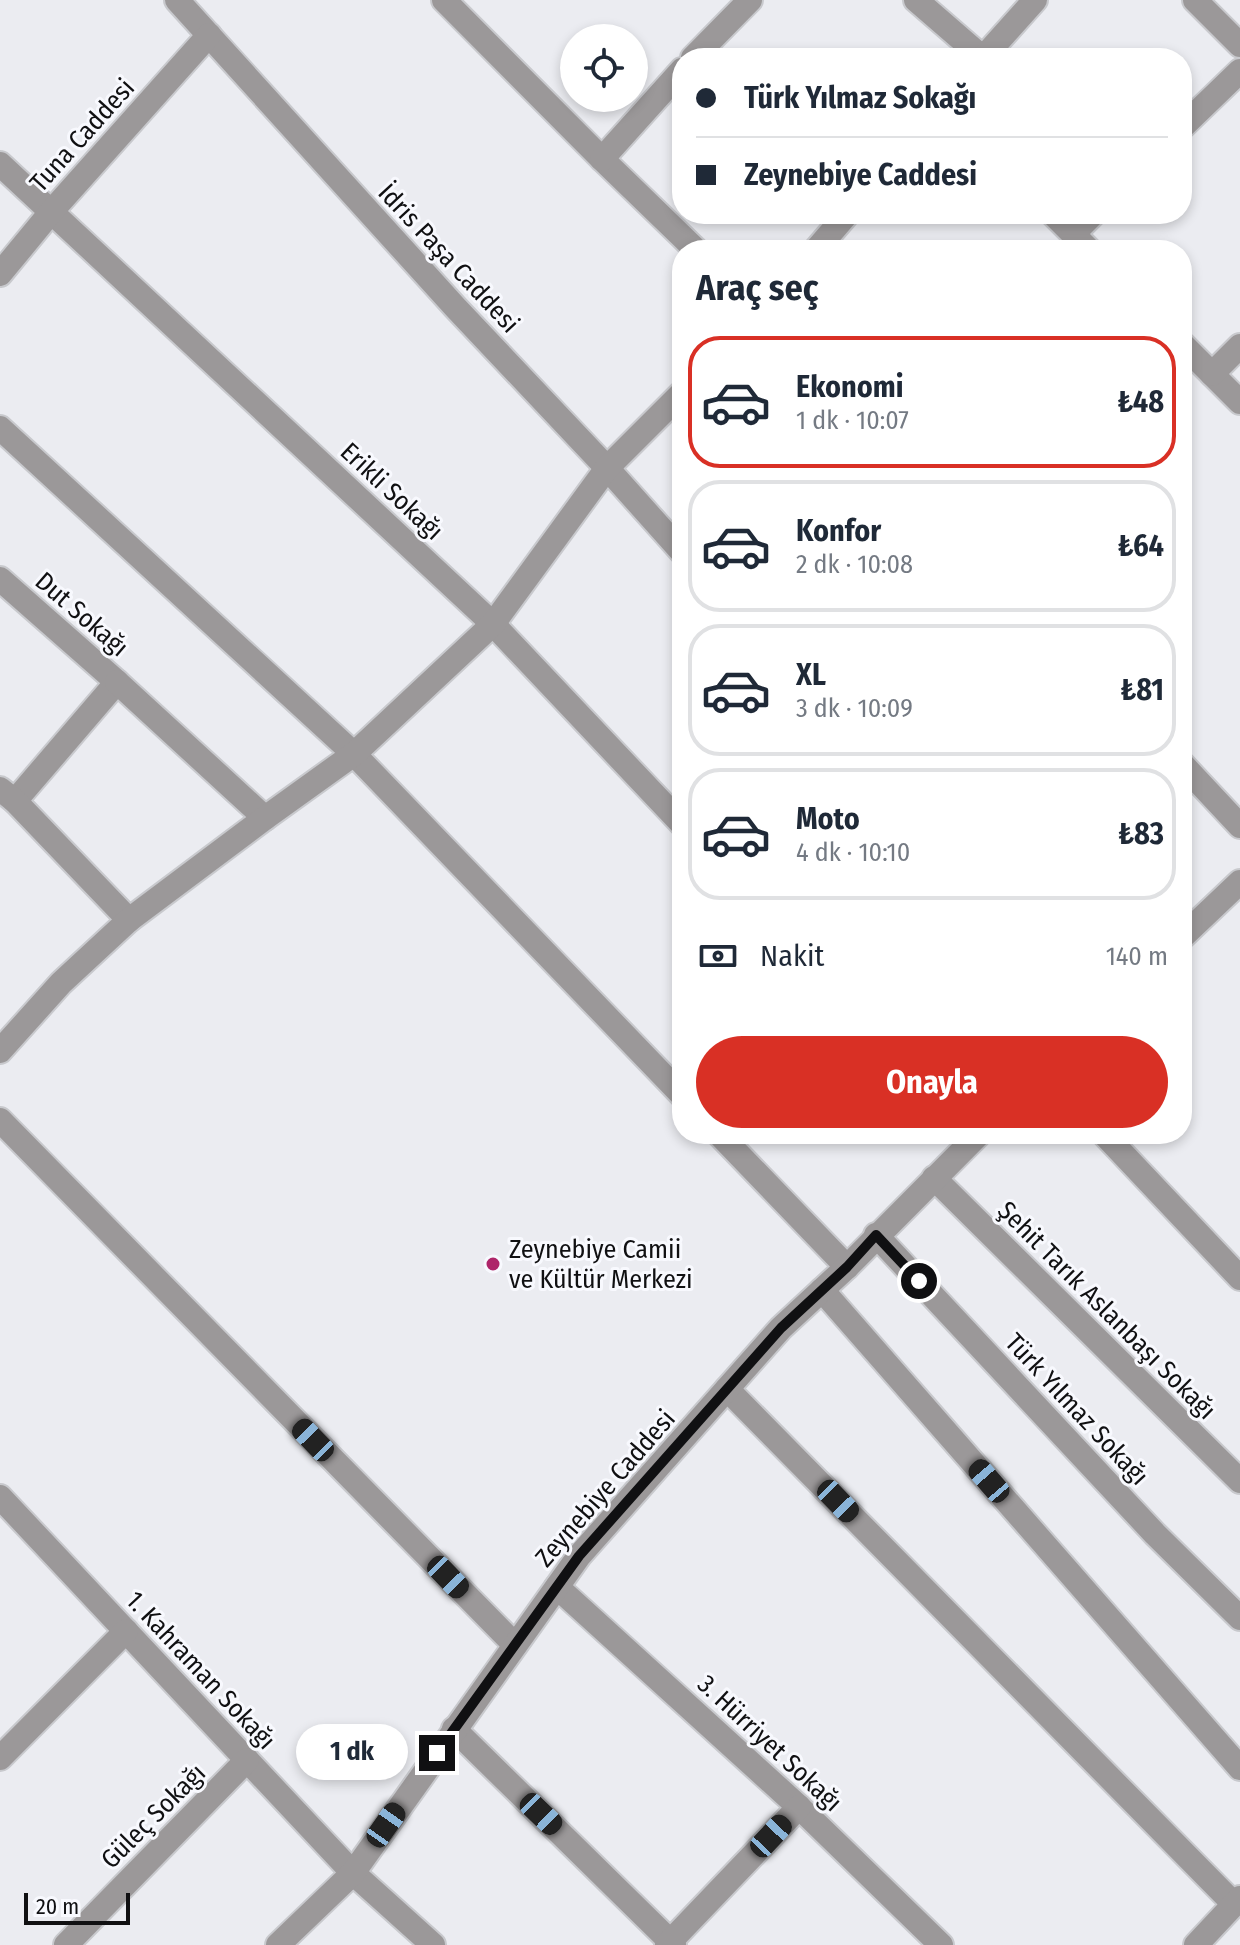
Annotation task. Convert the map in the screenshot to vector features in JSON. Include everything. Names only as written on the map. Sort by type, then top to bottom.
[{"type":"street","name":"İdris Paşa Caddesi","points":[[177,0],[672,541]]},
{"type":"street","points":[[444,0],[686,240]]},
{"type":"street","points":[[703,48],[750,0]]},
{"type":"street","points":[[916,0],[971,48]]},
{"type":"street","points":[[992,48],[1035,0]]},
{"type":"street","points":[[1195,0],[1240,45]]},
{"type":"street","name":"Tuna Caddesi","points":[[0,274],[51,212],[209,35]]},
{"type":"street","points":[[1192,117],[1240,71]]},
{"type":"street","points":[[602,159],[672,81]]},
{"type":"street","name":"Erikli Sokağı","points":[[0,164],[493,624],[672,813]]},
{"type":"street","points":[[825,240],[838,224]]},
{"type":"street","points":[[1063,224],[1079,240]]},
{"type":"street","points":[[1212,374],[1240,346]]},
{"type":"street","points":[[1192,354],[1240,402]]},
{"type":"street","points":[[0,1051],[61,983],[129,920],[354,754],[493,624],[607,468],[672,403]]},
{"type":"street","points":[[0,428],[354,754],[672,1085]]},
{"type":"street","name":"Dut Sokağı","points":[[0,579],[117,682],[8,795]]},
{"type":"street","points":[[117,682],[265,818]]},
{"type":"street","points":[[1192,775],[1240,826]]},
{"type":"street","points":[[8,795],[129,920]]},
{"type":"street","points":[[1192,928],[1240,882]]},
{"type":"street","points":[[0,1120],[515,1645]]},
{"type":"street","points":[[729,1144],[847,1267]]},
{"type":"street","name":"Zeynebiye Caddesi","points":[[278,1945],[353,1873],[579,1556],[781,1328],[847,1267],[967,1144]]},
{"type":"street","points":[[1113,1144],[1240,1278]]},
{"type":"street","name":"Şehit Tarık Aslanbaşı Sokağı","points":[[934,1178],[1240,1481]]},
{"type":"street","name":"Türk Yılmaz Sokağı","points":[[876,1235],[1155,1534],[1240,1618]]},
{"type":"street","points":[[822,1290],[1240,1768]]},
{"type":"street","points":[[727,1389],[1237,1901],[1196,1945]]},
{"type":"street","name":"1. Kahraman Sokağı","points":[[1,1501],[353,1873],[433,1945]]},
{"type":"street","name":"3. Hürriyet Sokağı","points":[[557,1587],[799,1807],[941,1945]]},
{"type":"street","points":[[0,1758],[126,1631]]},
{"type":"street","points":[[454,1729],[671,1944],[799,1807]]},
{"type":"street","name":"Güleç Sokağı","points":[[66,1945],[247,1760]]},
{"type":"place","name":"Zeynebiye Camii ve Kültür Merkezi","points":[[493,1264]]},
{"type":"route","points":[[437,1753],[579,1556],[781,1328],[847,1267],[876,1235],[919,1281]]}]
